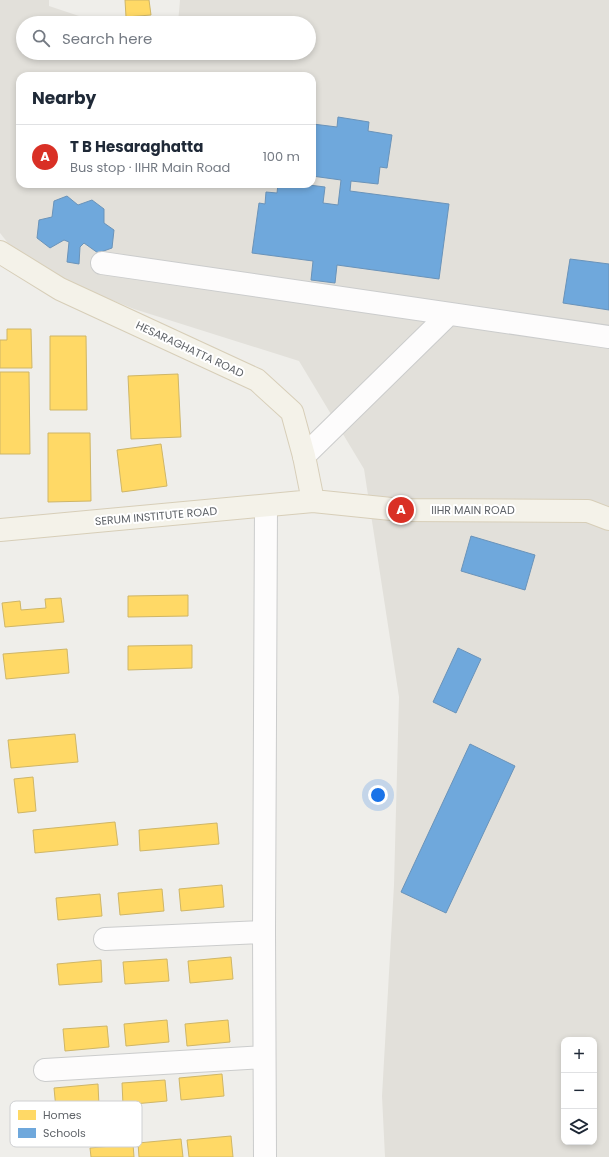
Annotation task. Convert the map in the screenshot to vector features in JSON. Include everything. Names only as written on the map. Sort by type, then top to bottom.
[{"type":"main road","name":"HESARAGHATTA ROAD","points":[[0,252],[60,289],[257,380],[292,412],[304,456],[312,501]]},
{"type":"main road","name":"SERUM INSTITUTE ROAD","points":[[0,530],[312,501]]},
{"type":"main road","name":"IIHR MAIN ROAD","points":[[312,501],[401,510],[588,510],[609,519]]},
{"type":"street","points":[[102,263],[609,337]]},
{"type":"street","points":[[304,456],[449,314]]},
{"type":"street","points":[[265,1157],[264,932],[266,506]]},
{"type":"street","points":[[105,939],[264,932]]},
{"type":"street","points":[[45,1070],[264,1057]]},
{"type":"shaded area","points":[[0,0],[49,0],[49,6],[79,16],[16,16],[16,60],[316,60],[316,16],[179,16],[180,0],[609,0],[609,1157],[385,1157],[382,1096],[394,885],[399,697],[364,469],[299,361],[134,309],[70,283],[8,243],[0,233]]},
{"type":"building: Homes","points":[[125,0],[149,0],[151,15],[126,16]]},
{"type":"building: Homes","points":[[7,329],[31,329],[32,368],[0,368],[0,340],[7,340]]},
{"type":"building: Homes","points":[[50,336],[86,336],[87,410],[50,410]]},
{"type":"building: Homes","points":[[0,372],[29,372],[30,454],[0,454]]},
{"type":"building: Homes","points":[[178,374],[181,437],[131,439],[128,376]]},
{"type":"building: Homes","points":[[48,433],[90,433],[91,501],[48,502]]},
{"type":"building: Homes","points":[[161,444],[167,486],[122,492],[117,450]]},
{"type":"building: Homes","points":[[188,595],[188,616],[128,617],[128,596]]},
{"type":"building: Homes","points":[[61,598],[64,622],[5,627],[2,603],[20,601],[21,610],[46,608],[45,599]]},
{"type":"building: Homes","points":[[192,645],[192,668],[128,670],[128,646]]},
{"type":"building: Homes","points":[[67,649],[69,673],[6,679],[3,654]]},
{"type":"building: Homes","points":[[75,734],[78,762],[11,768],[8,740]]},
{"type":"building: Homes","points":[[33,777],[36,811],[18,813],[14,779]]},
{"type":"building: Homes","points":[[115,822],[118,845],[35,853],[33,830]]},
{"type":"building: Homes","points":[[217,823],[219,844],[140,851],[139,830]]},
{"type":"building: Homes","points":[[222,885],[224,907],[181,911],[179,889]]},
{"type":"building: Homes","points":[[162,889],[164,911],[120,915],[118,893]]},
{"type":"building: Homes","points":[[100,894],[102,916],[58,920],[56,898]]},
{"type":"building: Homes","points":[[231,957],[233,979],[190,983],[188,961]]},
{"type":"building: Homes","points":[[167,959],[169,981],[125,984],[123,962]]},
{"type":"building: Homes","points":[[101,960],[102,982],[59,985],[57,964]]},
{"type":"building: Homes","points":[[167,1020],[169,1042],[126,1046],[124,1024]]},
{"type":"building: Homes","points":[[228,1020],[230,1042],[187,1046],[185,1024]]},
{"type":"building: Homes","points":[[107,1026],[109,1047],[65,1051],[63,1029]]},
{"type":"building: Homes","points":[[222,1074],[224,1096],[181,1100],[179,1078]]},
{"type":"building: Homes","points":[[165,1080],[167,1101],[142,1103],[142,1101],[123,1101],[122,1083]]},
{"type":"building: Homes","points":[[98,1084],[99,1101],[55,1101],[54,1088]]},
{"type":"building: Homes","points":[[231,1136],[233,1157],[189,1157],[187,1140]]},
{"type":"building: Homes","points":[[181,1139],[183,1157],[139,1157],[138,1147],[142,1147],[142,1143]]},
{"type":"building: Homes","points":[[133,1147],[134,1157],[91,1157],[90,1148]]},
{"type":"building: Schools","points":[[338,117],[369,122],[368,131],[392,135],[387,168],[380,167],[378,184],[351,181],[350,191],[449,204],[439,279],[337,265],[335,283],[311,280],[313,261],[252,253],[259,203],[265,204],[266,192],[277,193],[278,188],[316,188],[316,186],[325,187],[323,203],[338,205],[341,180],[316,177],[316,124],[337,127]]},
{"type":"building: Schools","points":[[67,196],[78,205],[92,200],[104,209],[104,223],[114,230],[112,248],[98,253],[84,243],[80,247],[79,264],[67,262],[69,242],[64,240],[50,248],[37,238],[39,220],[52,217],[54,201]]},
{"type":"building: Schools","points":[[570,259],[609,264],[609,310],[563,303]]},
{"type":"building: Schools","points":[[471,536],[535,555],[525,590],[461,571]]},
{"type":"building: Schools","points":[[458,648],[481,659],[456,713],[433,702]]},
{"type":"building: Schools","points":[[470,744],[515,766],[446,913],[401,892]]},
{"type":"place","name":"T B Hesaraghatta","points":[[401,510]]}]
